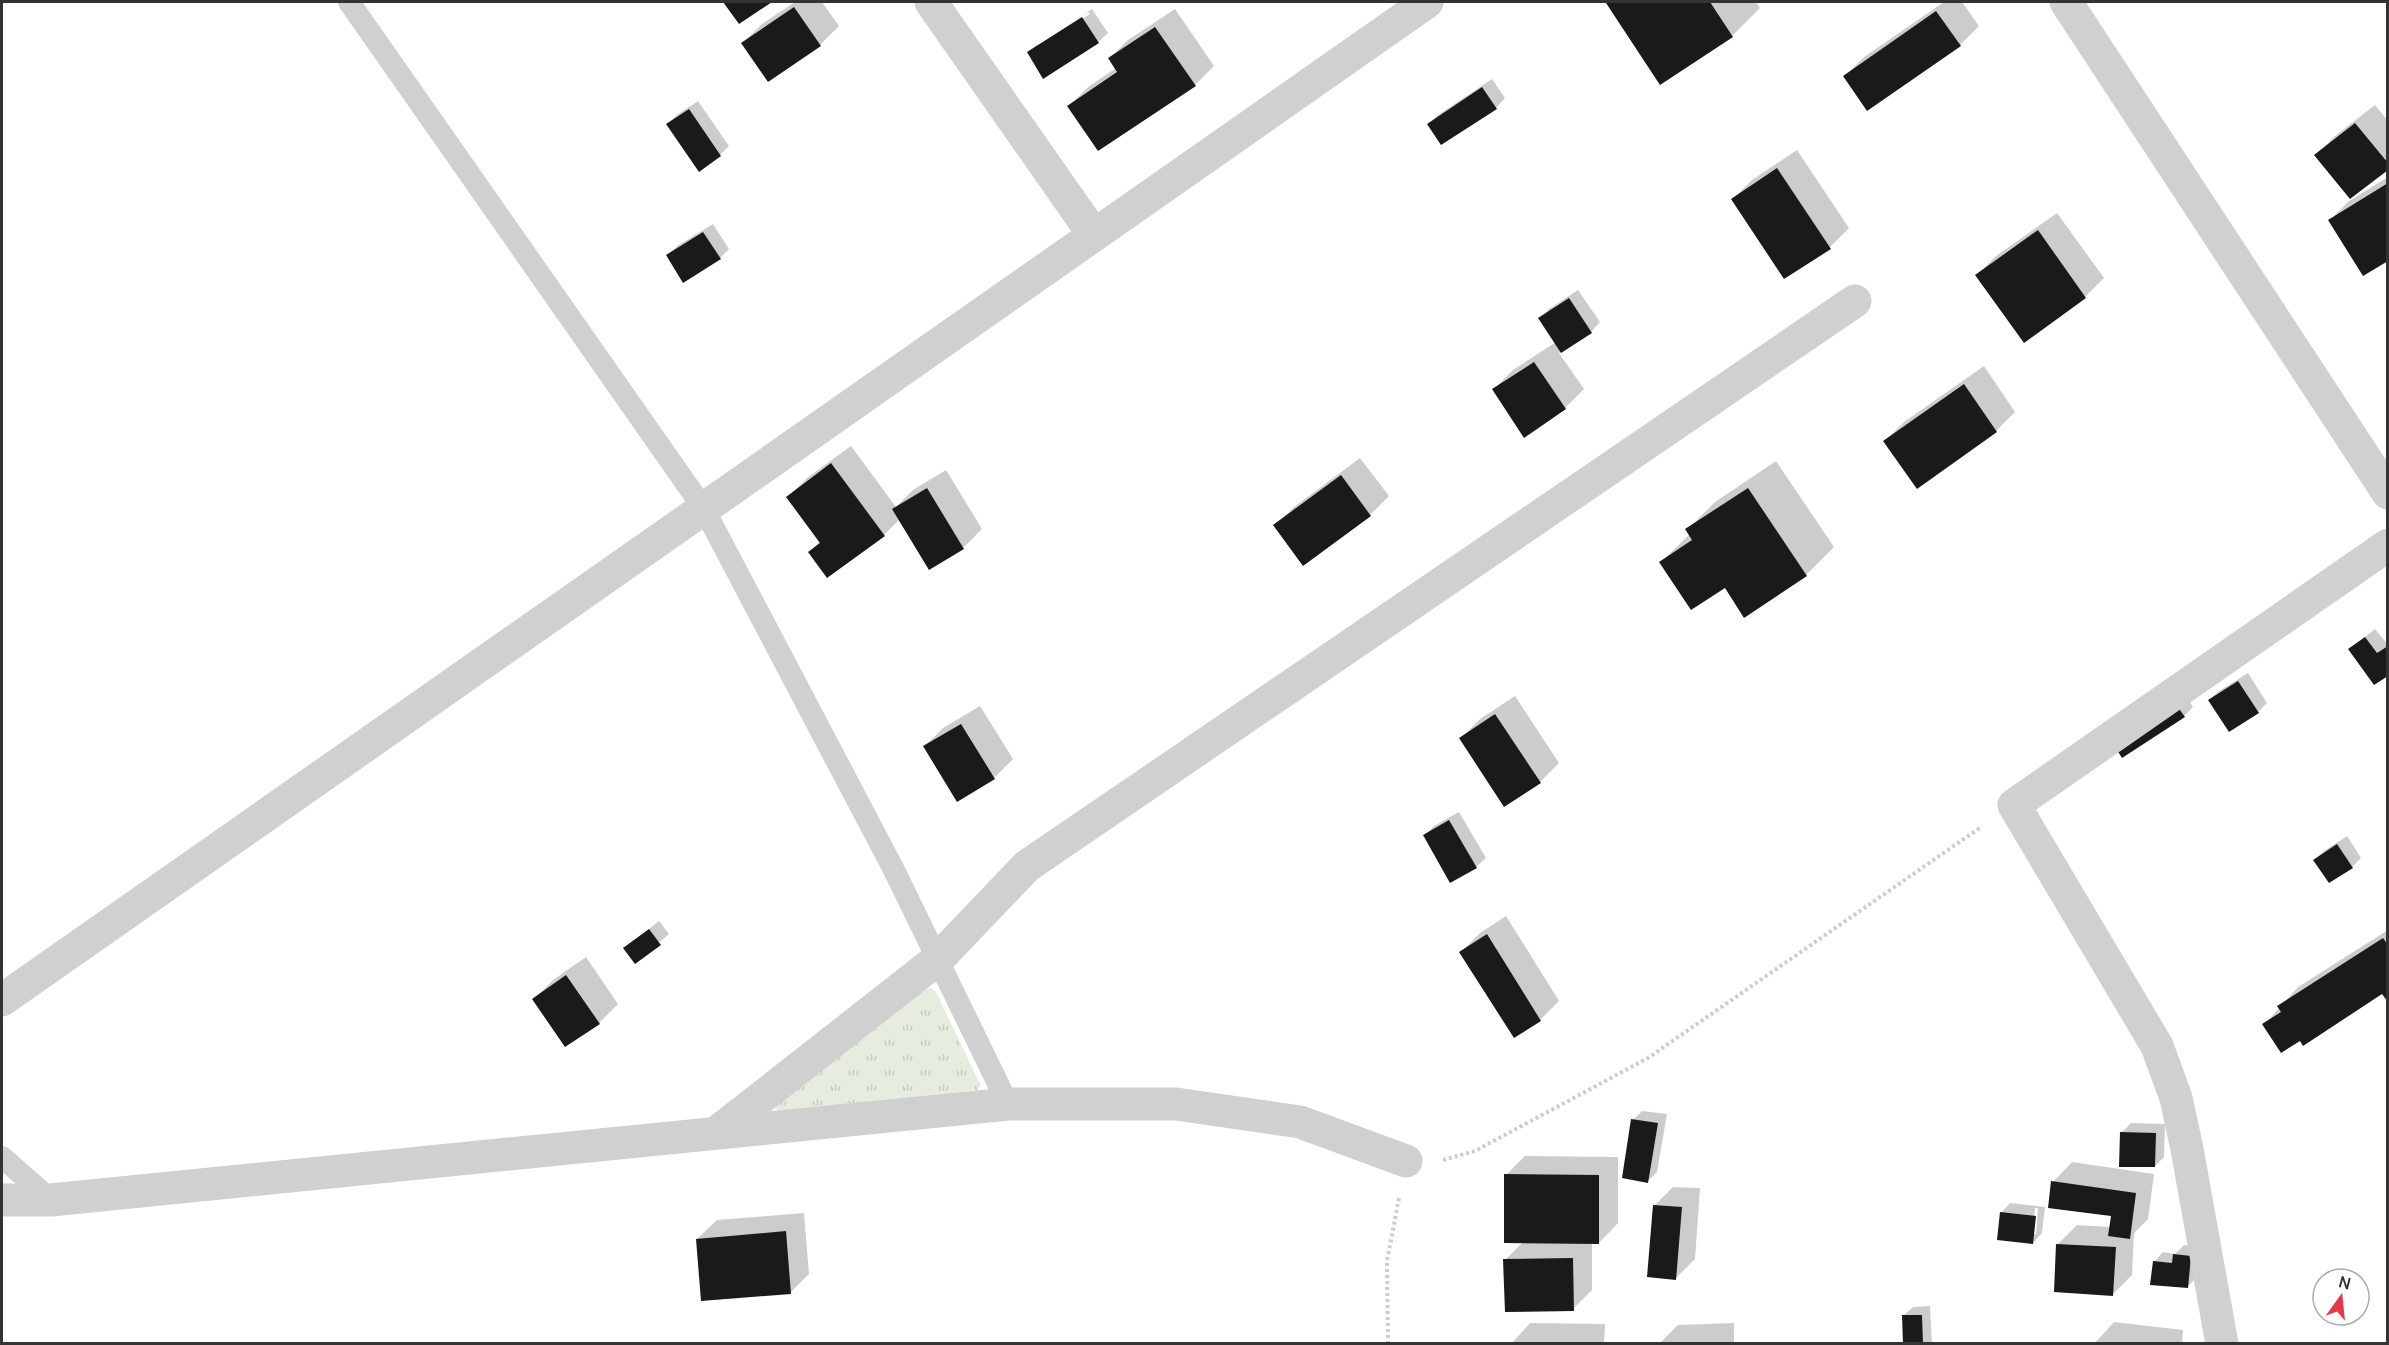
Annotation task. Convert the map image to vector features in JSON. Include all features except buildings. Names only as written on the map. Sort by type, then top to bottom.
[{"type":"street","points":[[931,2],[1094,236]]},
{"type":"street","points":[[2,1000],[1427,2]]},
{"type":"street","points":[[2066,2],[2388,493]]},
{"type":"street","points":[[716,1132],[938,959],[1027,866],[1855,301]]},
{"type":"street","points":[[2222,1344],[2176,1098],[2157,1046],[2014,805],[2388,545]]},
{"type":"street","points":[[2,1200],[51,1200],[1008,1104],[1176,1104],[1299,1122],[1406,1161]]},
{"type":"lane","points":[[349,2],[704,509],[894,870],[1008,1104]]},
{"type":"lane","points":[[2,1157],[51,1200]]},
{"type":"path","points":[[1388,1344],[1387,1261],[1406,1161],[1437,1162],[1475,1151],[1648,1058],[2014,805]]},
{"type":"green space","points":[[931,988],[936,992],[980,1084],[978,1090],[781,1111],[775,1109],[782,1101],[925,990]]}]
